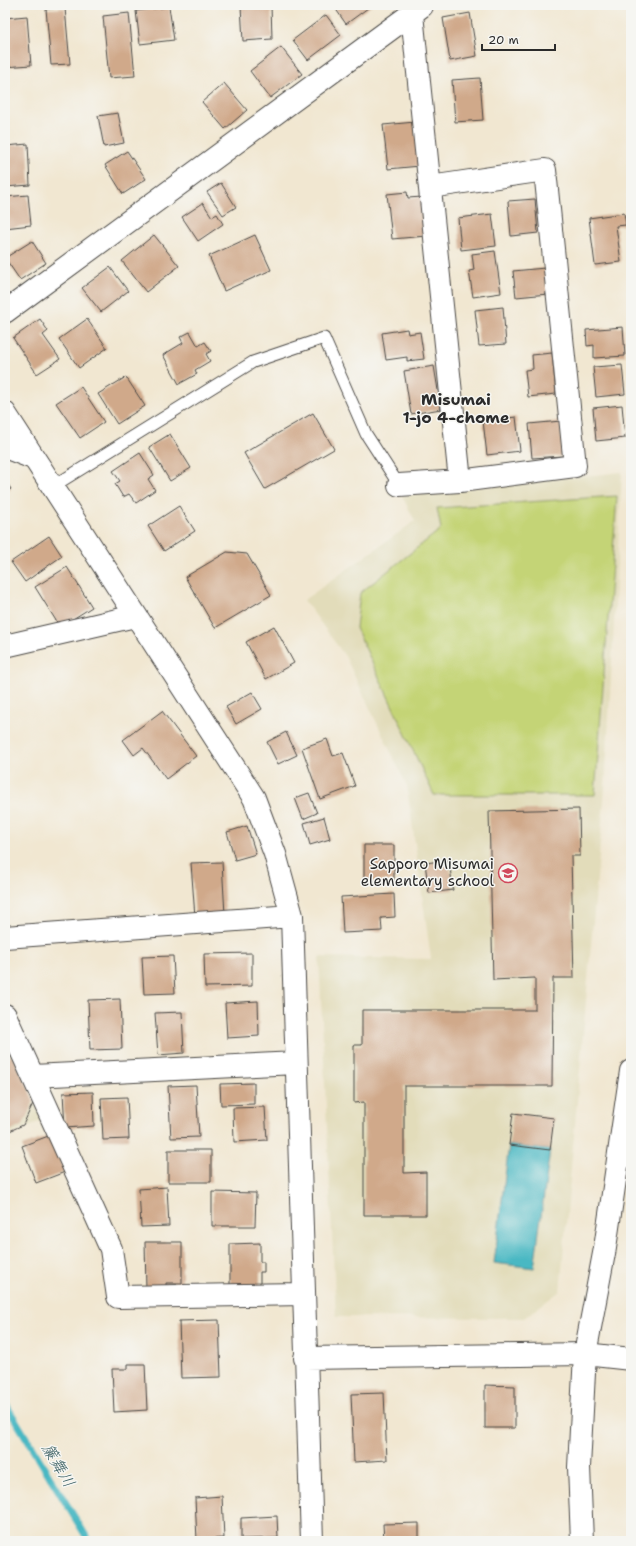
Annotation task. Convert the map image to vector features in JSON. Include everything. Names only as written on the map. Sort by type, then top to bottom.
[{"type":"street","points":[[418,10],[430,186],[460,482]]},
{"type":"street","points":[[5,312],[418,10]]},
{"type":"street","points":[[399,485],[460,482],[575,466],[545,170],[430,186]]},
{"type":"street","points":[[5,413],[254,798],[275,854],[292,916],[312,1541]]},
{"type":"street","points":[[5,447],[33,458]]},
{"type":"street","points":[[5,646],[135,616]]},
{"type":"street","points":[[5,937],[292,916]]},
{"type":"street","points":[[5,1015],[111,1249],[118,1297],[303,1294]]},
{"type":"street","points":[[33,1076],[296,1063]]},
{"type":"street","points":[[582,1541],[578,1467],[585,1354],[605,1248],[631,1071]]},
{"type":"street","points":[[306,1358],[585,1354],[631,1359]]},
{"type":"lane","points":[[52,487],[253,362],[324,338],[366,434],[399,485]]},
{"type":"shaded area","name":"Sapporo Misumai elementary school","points":[[622,472],[605,789],[560,1291],[524,1318],[336,1317],[319,957],[431,959],[407,786],[345,656],[304,600],[415,521],[402,496]]},
{"type":"shaded area","points":[[5,1039],[42,1120],[5,1137]]},
{"type":"green space","points":[[617,496],[595,795],[434,795],[356,628],[360,593],[441,529],[437,508]]},
{"type":"water","points":[[509,1145],[550,1150],[534,1268],[494,1263]]},
{"type":"building","points":[[271,5],[272,39],[243,41],[241,6]]},
{"type":"building","points":[[333,5],[372,5],[346,24]]},
{"type":"building","points":[[169,7],[174,40],[140,44],[136,11]]},
{"type":"building","points":[[65,8],[70,64],[51,65],[46,9]]},
{"type":"building","points":[[129,13],[135,76],[109,78],[103,16]]},
{"type":"building","points":[[470,13],[477,56],[450,61],[443,18]]},
{"type":"building","points":[[326,15],[341,35],[308,60],[293,40]]},
{"type":"building","points":[[27,16],[31,65],[5,67],[5,18]]},
{"type":"building","points":[[281,47],[302,74],[270,98],[250,71]]},
{"type":"building","points":[[480,78],[483,120],[455,122],[452,80]]},
{"type":"building","points":[[224,83],[247,110],[225,129],[202,102]]},
{"type":"building","points":[[118,113],[124,143],[104,147],[98,116]]},
{"type":"building","points":[[415,122],[420,166],[388,169],[383,125]]},
{"type":"building","points":[[28,144],[30,185],[5,187],[5,146]]},
{"type":"building","points":[[127,151],[146,179],[123,194],[105,165]]},
{"type":"building","points":[[221,183],[236,207],[223,215],[207,192]]},
{"type":"building","points":[[407,192],[408,198],[422,197],[426,236],[392,239],[387,194]]},
{"type":"building","points":[[28,195],[31,225],[5,228],[5,197]]},
{"type":"building","points":[[535,199],[538,233],[511,236],[508,201]]},
{"type":"building","points":[[203,203],[212,217],[217,214],[223,224],[198,241],[182,217]]},
{"type":"building","points":[[624,213],[626,225],[616,226],[621,262],[595,265],[589,218]]},
{"type":"building","points":[[492,214],[496,246],[461,250],[458,218]]},
{"type":"building","points":[[154,235],[179,266],[146,292],[122,261]]},
{"type":"building","points":[[255,235],[271,270],[224,291],[209,256]]},
{"type":"building","points":[[32,241],[46,263],[20,280],[5,258]]},
{"type":"building","points":[[495,251],[501,293],[473,297],[469,271],[474,270],[472,254]]},
{"type":"building","points":[[110,267],[128,291],[101,312],[82,288]]},
{"type":"building","points":[[545,268],[548,294],[516,297],[513,271]]},
{"type":"building","points":[[503,307],[506,344],[479,346],[475,310]]},
{"type":"building","points":[[40,319],[48,331],[43,335],[60,359],[37,374],[13,338]]},
{"type":"building","points":[[87,319],[107,348],[79,368],[59,339]]},
{"type":"building","points":[[623,327],[625,356],[594,358],[594,345],[587,346],[586,330]]},
{"type":"building","points":[[407,329],[408,334],[420,332],[424,359],[407,361],[407,357],[386,360],[382,333]]},
{"type":"building","points":[[190,332],[198,346],[205,342],[211,351],[206,354],[210,361],[195,370],[197,374],[179,384],[163,355],[183,343],[180,337]]},
{"type":"building","points":[[552,353],[556,394],[528,397],[525,370],[533,369],[532,355]]},
{"type":"building","points":[[622,365],[625,394],[596,397],[593,367]]},
{"type":"building","points":[[434,366],[441,409],[411,414],[404,371]]},
{"type":"building","points":[[126,377],[145,406],[117,424],[98,394]]},
{"type":"building","points":[[81,387],[104,422],[80,438],[56,403]]},
{"type":"building","points":[[622,405],[625,438],[596,441],[593,408]]},
{"type":"building","points":[[313,413],[334,449],[265,489],[244,453]]},
{"type":"building","points":[[516,417],[520,451],[487,455],[483,421]]},
{"type":"building","points":[[561,421],[563,456],[532,458],[529,424]]},
{"type":"building","points":[[170,434],[191,468],[170,481],[149,447]]},
{"type":"building","points":[[140,453],[154,475],[148,479],[155,490],[136,503],[129,494],[123,497],[115,484],[120,481],[113,471]]},
{"type":"building","points":[[5,480],[11,489],[5,493]]},
{"type":"building","points":[[179,506],[195,531],[164,551],[148,526]]},
{"type":"building","points":[[49,536],[62,556],[25,582],[11,562]]},
{"type":"building","points":[[227,552],[247,554],[271,595],[215,628],[185,577]]},
{"type":"building","points":[[67,567],[92,607],[60,627],[35,587]]},
{"type":"building","points":[[274,626],[294,663],[266,679],[246,642]]},
{"type":"building","points":[[252,692],[262,709],[236,724],[226,707]]},
{"type":"building","points":[[162,711],[196,756],[166,779],[143,748],[134,755],[123,740]]},
{"type":"building","points":[[286,732],[297,755],[278,764],[267,742]]},
{"type":"building","points":[[327,739],[333,756],[343,753],[355,786],[320,799],[302,748]]},
{"type":"building","points":[[309,793],[317,813],[303,819],[295,798]]},
{"type":"building","points":[[579,809],[580,856],[571,856],[574,978],[553,978],[552,1086],[404,1086],[404,1173],[426,1172],[426,1215],[364,1215],[364,1102],[354,1103],[354,1045],[362,1045],[362,1010],[535,1010],[535,978],[493,980],[489,811]]},
{"type":"building","points":[[324,817],[330,839],[310,845],[304,823]]},
{"type":"building","points":[[247,826],[256,854],[235,860],[227,832]]},
{"type":"building","points":[[364,845],[394,845],[394,881],[364,881]]},
{"type":"building","points":[[449,860],[453,890],[429,893],[425,863]]},
{"type":"building","points":[[222,862],[225,915],[195,917],[191,863]]},
{"type":"building","points":[[394,894],[395,917],[381,918],[382,931],[343,933],[341,897]]},
{"type":"building","points":[[252,953],[252,986],[205,987],[204,954]]},
{"type":"building","points":[[173,956],[175,993],[144,994],[142,957]]},
{"type":"building","points":[[120,999],[122,1049],[90,1050],[88,1000]]},
{"type":"building","points":[[258,1001],[259,1036],[227,1038],[225,1003]]},
{"type":"building","points":[[182,1012],[184,1053],[158,1055],[155,1013]]},
{"type":"building","points":[[13,1055],[34,1101],[23,1125],[5,1133],[5,1059]]},
{"type":"building","points":[[254,1083],[254,1104],[221,1105],[220,1084]]},
{"type":"building","points":[[196,1085],[199,1137],[171,1138],[168,1086]]},
{"type":"building","points":[[93,1092],[94,1126],[65,1128],[63,1093]]},
{"type":"building","points":[[127,1097],[129,1139],[103,1140],[101,1098]]},
{"type":"building","points":[[265,1107],[267,1140],[234,1142],[233,1108]]},
{"type":"building","points":[[513,1113],[554,1118],[550,1150],[509,1145]]},
{"type":"building","points":[[51,1135],[65,1172],[36,1183],[22,1146]]},
{"type":"building","points":[[168,1150],[211,1150],[211,1182],[168,1182]]},
{"type":"building","points":[[167,1187],[169,1226],[141,1227],[139,1189]]},
{"type":"building","points":[[212,1192],[256,1193],[255,1226],[212,1226]]},
{"type":"building","points":[[145,1242],[182,1242],[182,1283],[166,1283],[166,1288],[146,1288]]},
{"type":"building","points":[[260,1243],[260,1262],[264,1262],[264,1272],[260,1272],[260,1287],[230,1288],[230,1244]]},
{"type":"building","points":[[219,1320],[221,1377],[181,1378],[179,1321]]},
{"type":"building","points":[[128,1364],[145,1364],[147,1410],[114,1412],[112,1369],[128,1369]]},
{"type":"building","points":[[485,1385],[515,1386],[515,1428],[485,1428]]},
{"type":"building","points":[[384,1393],[387,1460],[354,1462],[351,1394]]},
{"type":"building","points":[[222,1496],[224,1538],[197,1540],[195,1498]]},
{"type":"building","points":[[277,1516],[278,1538],[241,1539],[241,1518]]},
{"type":"building","points":[[419,1523],[419,1541],[384,1541],[383,1524]]},
{"type":"waterway","name":"簾舞川","points":[[5,1403],[89,1541]]},
{"type":"place","name":"Sapporo Misumai elementary school","points":[[508,873]]},
{"type":"district","name":"Misumai 1-jo 4-chome","points":[[456,408]]}]
